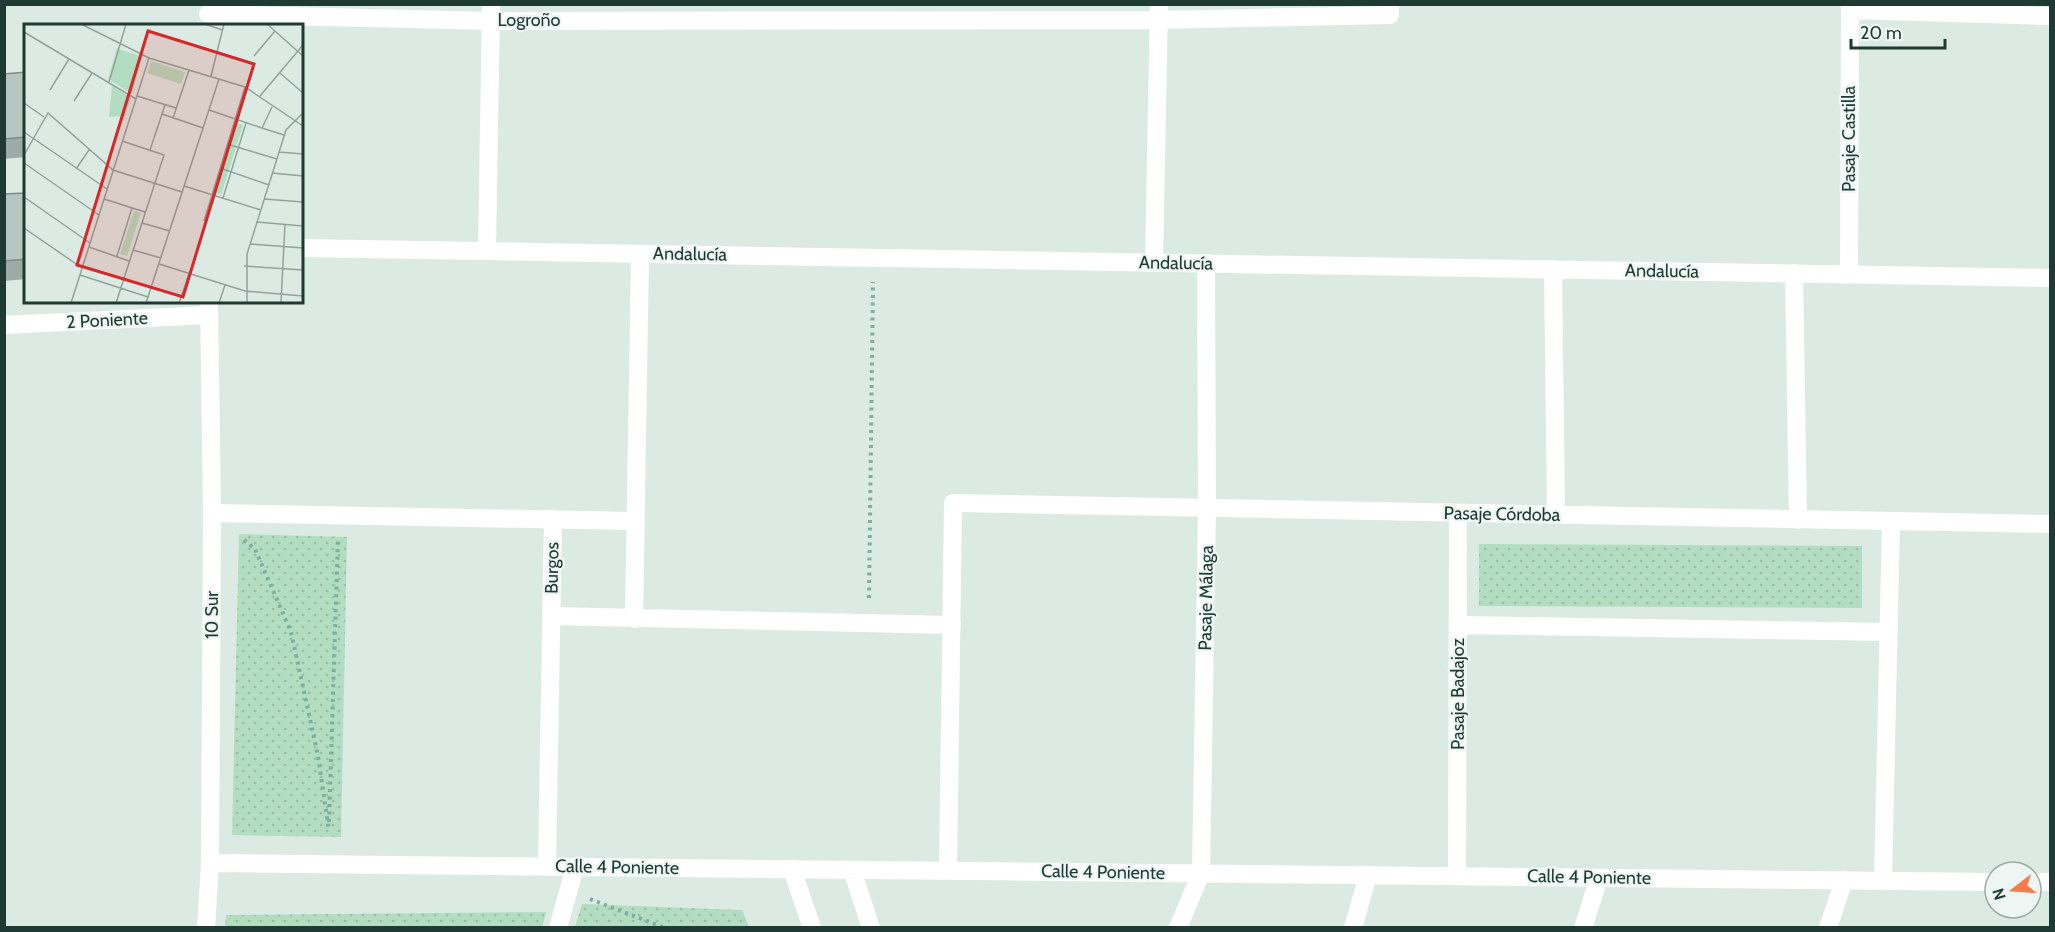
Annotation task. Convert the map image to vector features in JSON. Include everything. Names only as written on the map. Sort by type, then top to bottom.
[{"type":"street","points":[[1850,7],[2050,16]]},
{"type":"street","name":"Pasaje Castilla","points":[[1849,274],[1850,7]]},
{"type":"street","name":"Logroño","points":[[208,15],[1390,10]]},
{"type":"street","points":[[1154,262],[1159,12]]},
{"type":"street","points":[[487,251],[491,13]]},
{"type":"street","name":"Andalucía","points":[[303,248],[2050,278]]},
{"type":"street","points":[[634,618],[640,254]]},
{"type":"street","name":"Pasaje Málaga","points":[[1178,927],[1201,873],[1207,508],[1206,263]]},
{"type":"street","points":[[1553,269],[1556,515]]},
{"type":"street","points":[[1794,273],[1798,519]]},
{"type":"street","name":"2 Poniente","points":[[4,325],[209,308]]},
{"type":"street","name":"10 Sur","points":[[206,927],[210,863],[212,513],[209,308]]},
{"type":"street","name":"Pasaje Córdoba","points":[[952,625],[953,503],[2050,524]]},
{"type":"street","points":[[212,513],[635,521]]},
{"type":"street","name":"Pasaje Badajoz","points":[[1457,876],[1458,513]]},
{"type":"street","name":"Burgos","points":[[547,866],[553,519]]},
{"type":"street","points":[[1883,880],[1890,521]]},
{"type":"street","points":[[551,616],[952,625],[948,871]]},
{"type":"street","points":[[1459,625],[1889,632]]},
{"type":"street","name":"Calle 4 Poniente","points":[[210,863],[1983,882]]},
{"type":"street","points":[[558,927],[574,867]]},
{"type":"street","points":[[792,869],[812,927]]},
{"type":"street","points":[[852,870],[871,927]]},
{"type":"street","points":[[1353,927],[1368,875]]},
{"type":"street","points":[[1583,927],[1599,878]]},
{"type":"street","points":[[1828,927],[1844,880]]},
{"type":"path","points":[[868,623],[873,258]]},
{"type":"path","points":[[212,513],[255,549],[291,632],[318,756],[329,831],[339,515]]},
{"type":"path","points":[[568,891],[665,927]]},
{"type":"green space","points":[[239,534],[347,537],[341,837],[232,835]]},
{"type":"green space","points":[[1479,544],[1862,546],[1862,608],[1479,606]]},
{"type":"green space","points":[[582,904],[742,910],[749,927],[575,927]]},
{"type":"green space","points":[[546,912],[542,928],[225,927],[226,915]]},
{"type":"building","points":[[24,72],[24,137],[4,139],[4,74]]},
{"type":"building","points":[[24,193],[24,259],[4,261],[4,194]]}]
